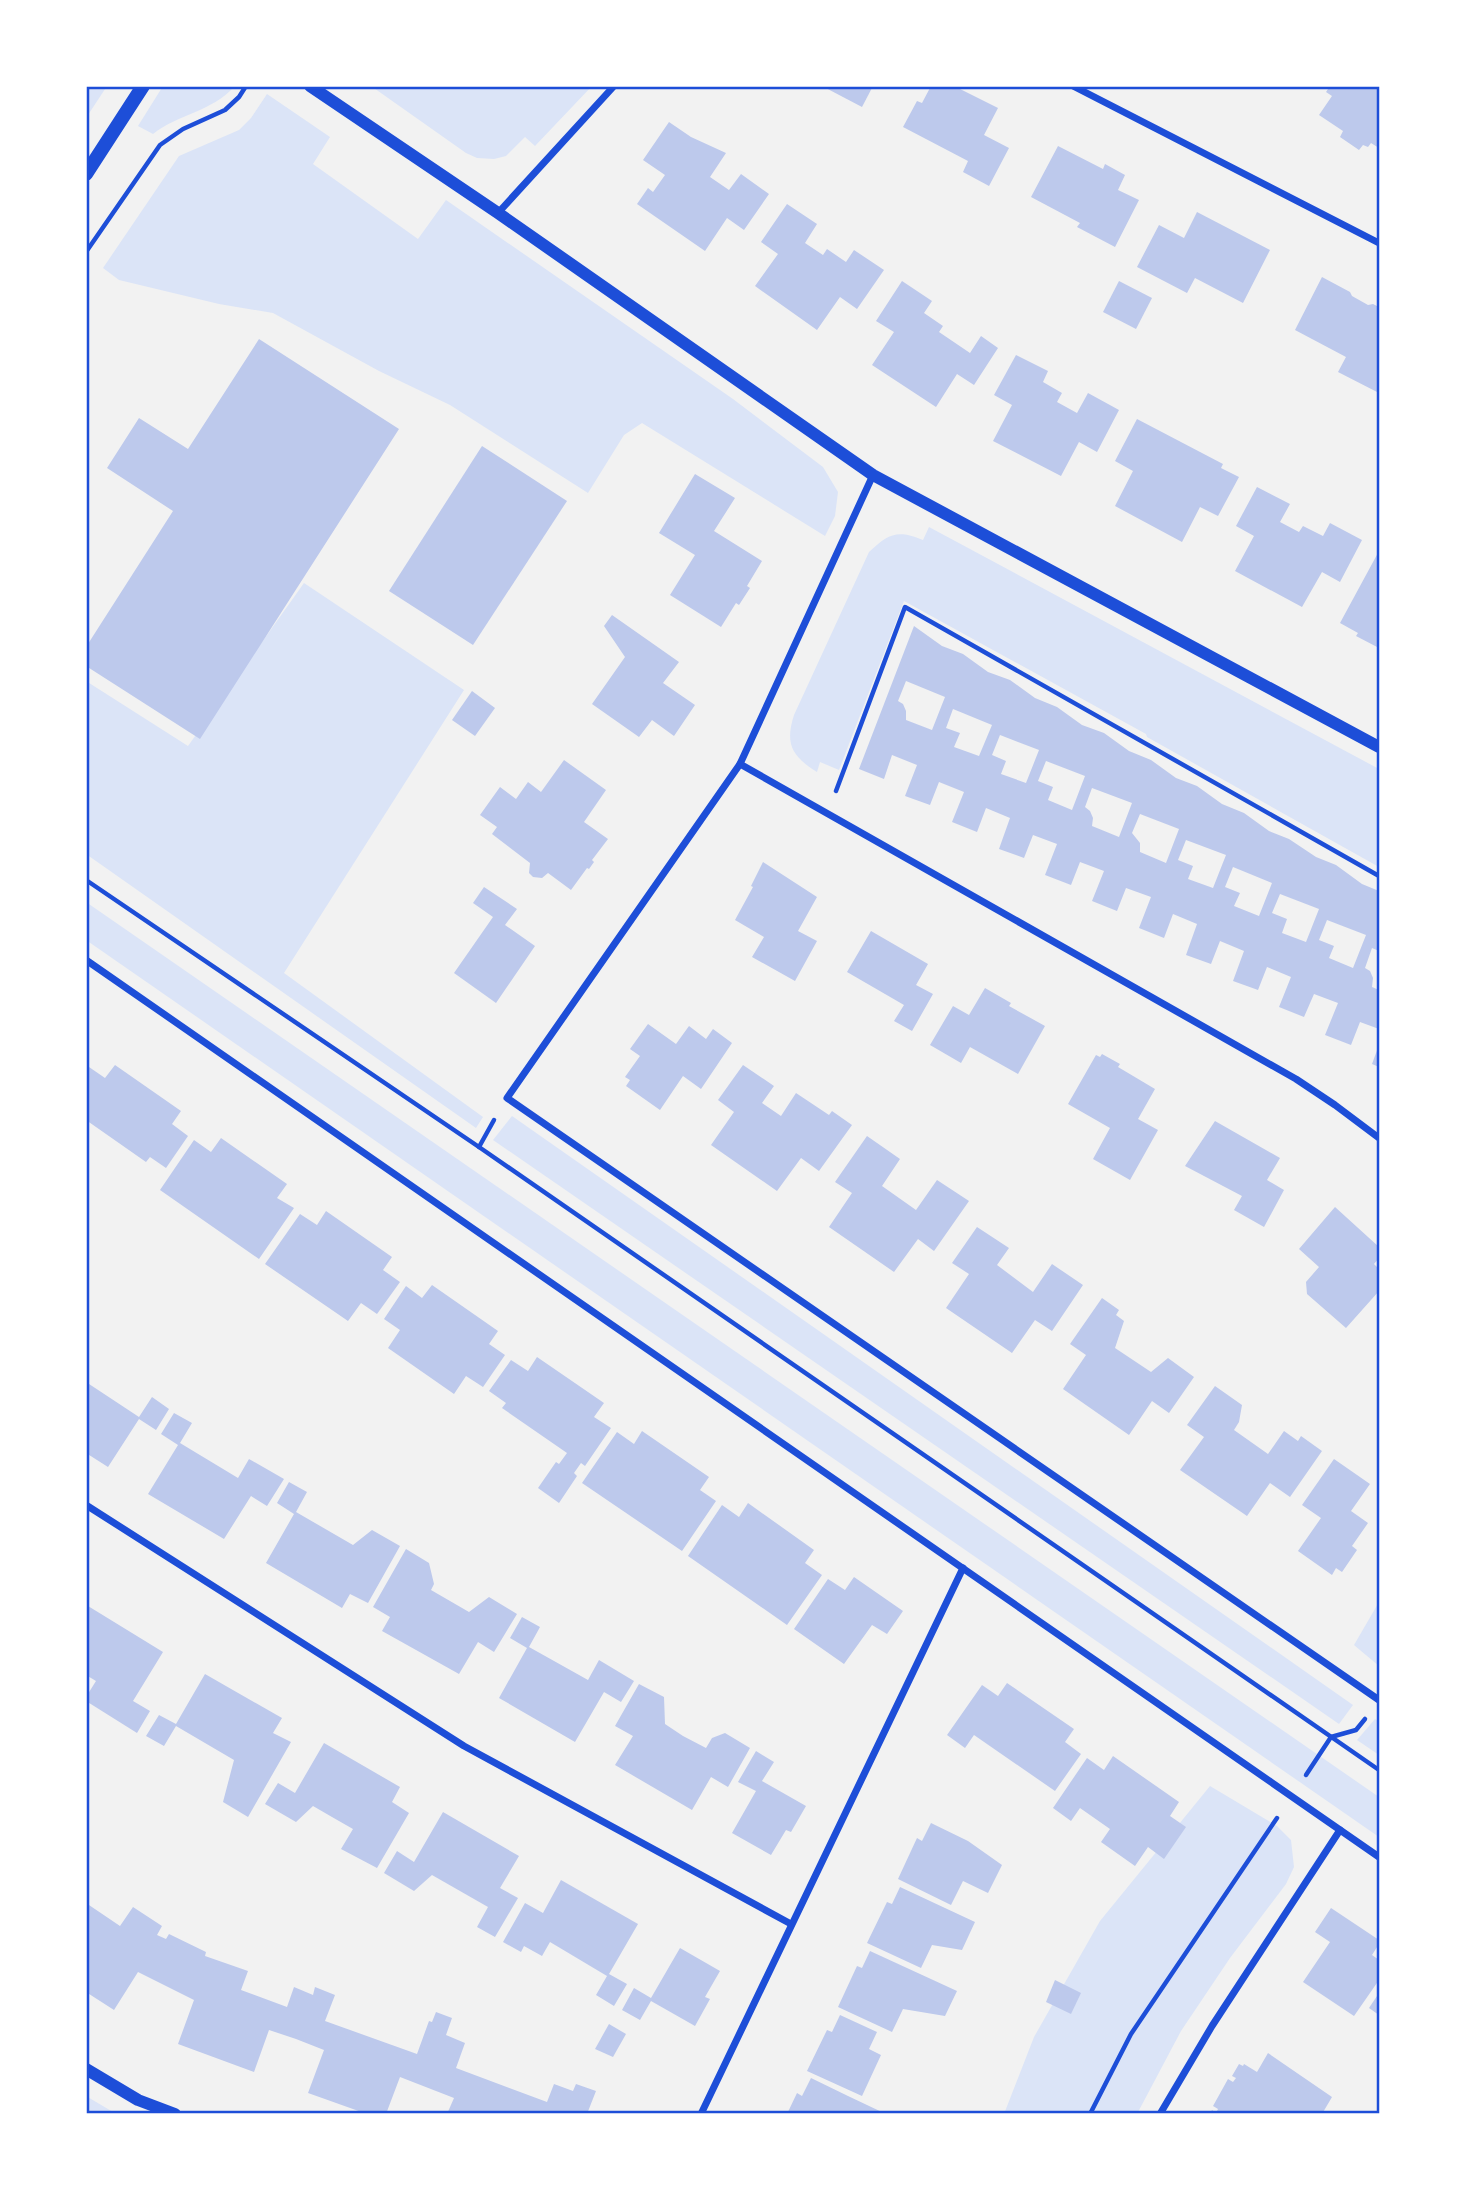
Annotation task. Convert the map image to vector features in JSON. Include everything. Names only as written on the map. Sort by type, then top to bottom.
[{"type":"main road","points":[[86,174],[143,86]]},
{"type":"street","points":[[310,86],[498,213],[873,475],[1379,747]]},
{"type":"street","points":[[498,213],[614,86]]},
{"type":"street","points":[[1073,86],[1379,243]]},
{"type":"street","points":[[873,475],[740,764],[507,1098],[1379,1700]]},
{"type":"street","points":[[740,764],[1296,1079],[1379,1139]]},
{"type":"street","points":[[86,960],[1379,1857]]},
{"type":"street","points":[[86,1504],[464,1746],[791,1924]]},
{"type":"street","points":[[701,2114],[963,1568]]},
{"type":"street","points":[[1160,2114],[1212,2026],[1340,1830]]},
{"type":"street","points":[[86,2069],[138,2100],[176,2114]]},
{"type":"path","points":[[86,252],[160,145],[183,129],[225,110],[246,86]]},
{"type":"path","points":[[828,813],[905,607],[1379,876]]},
{"type":"path","points":[[86,880],[479,1147],[1379,1770]]},
{"type":"path","points":[[1090,2114],[1131,2034],[1331,1737],[1356,1730],[1371,1712]]},
{"type":"shaded area","points":[[86,86],[107,86],[86,118]]},
{"type":"shaded area","points":[[163,86],[235,86],[205,108],[174,121],[153,134],[138,126]]},
{"type":"shaded area","points":[[371,86],[592,86],[535,146],[525,137],[506,156],[494,159],[477,158],[466,153]]},
{"type":"shaded area","points":[[267,94],[330,137],[313,164],[418,239],[446,200],[733,399],[823,467],[838,492],[835,516],[825,536],[642,423],[624,435],[588,493],[450,405],[379,371],[273,313],[219,304],[119,280],[103,268],[179,156],[239,130],[251,118]]},
{"type":"shaded area","points":[[929,527],[1379,769],[1379,867],[1147,737],[1146,734],[904,601],[839,770],[820,762],[817,772],[808,766],[792,748],[791,725],[869,552],[893,535],[906,535],[923,540]]},
{"type":"shaded area","points":[[304,583],[464,690],[284,973],[483,1117],[476,1128],[86,854],[86,681],[188,746]]},
{"type":"shaded area","points":[[86,902],[1379,1797],[1379,1837],[86,940]]},
{"type":"shaded area","points":[[512,1116],[1353,1705],[1339,1724],[493,1140]]},
{"type":"shaded area","points":[[1379,1602],[1379,1666],[1354,1645]]},
{"type":"shaded area","points":[[1375,1719],[1379,1722],[1379,1755],[1357,1740]]},
{"type":"shaded area","points":[[1210,1786],[1277,1826],[1291,1840],[1294,1867],[1286,1884],[1230,1958],[1181,2031],[1137,2114],[1004,2114],[1034,2037],[1100,1921]]},
{"type":"shaded area","points":[[86,2096],[113,2112],[116,2114],[86,2114]]},
{"type":"building","points":[[822,86],[873,86],[862,107]]},
{"type":"building","points":[[931,86],[954,86],[998,108],[984,135],[1009,148],[989,186],[963,172],[968,161],[903,127],[917,101],[922,103]]},
{"type":"building","points":[[1330,86],[1379,86],[1379,148],[1371,143],[1368,147],[1363,145],[1359,150],[1340,137],[1343,131],[1319,115],[1332,96],[1326,92]]},
{"type":"building","points":[[669,122],[691,137],[726,153],[710,177],[729,190],[741,174],[769,194],[744,230],[727,218],[705,251],[637,204],[648,188],[653,192],[665,175],[643,160]]},
{"type":"building","points":[[1058,146],[1103,169],[1105,164],[1125,175],[1118,190],[1139,200],[1115,247],[1077,227],[1080,223],[1031,197]]},
{"type":"building","points":[[787,204],[817,224],[805,243],[823,255],[827,249],[846,262],[854,250],[884,270],[857,309],[840,297],[817,330],[755,286],[778,254],[761,242]]},
{"type":"building","points":[[1197,212],[1270,250],[1243,303],[1195,278],[1187,293],[1137,267],[1159,225],[1184,238]]},
{"type":"building","points":[[1322,277],[1368,305],[1379,307],[1379,393],[1338,372],[1346,357],[1295,330]]},
{"type":"building","points":[[902,281],[932,301],[924,313],[943,326],[939,332],[970,353],[981,336],[998,348],[974,385],[957,374],[936,407],[872,365],[894,332],[876,321]]},
{"type":"building","points":[[1119,281],[1152,298],[1136,329],[1103,312]]},
{"type":"building","points":[[259,339],[399,429],[200,739],[86,666],[86,647],[173,511],[107,468],[139,418],[188,449]]},
{"type":"building","points":[[1016,355],[1048,371],[1043,382],[1062,393],[1057,402],[1077,413],[1088,393],[1119,410],[1097,452],[1079,442],[1061,476],[993,441],[1012,405],[994,395]]},
{"type":"building","points":[[1137,419],[1223,464],[1221,468],[1239,477],[1218,516],[1200,507],[1182,542],[1115,506],[1133,471],[1115,461]]},
{"type":"building","points":[[482,446],[567,501],[473,645],[389,591]]},
{"type":"building","points":[[695,474],[735,498],[714,531],[762,561],[747,586],[750,588],[739,605],[736,603],[721,627],[670,595],[695,555],[659,533]]},
{"type":"building","points":[[1257,487],[1290,504],[1280,522],[1299,532],[1303,526],[1323,536],[1330,523],[1362,540],[1340,582],[1322,572],[1302,607],[1235,571],[1254,536],[1236,526]]},
{"type":"building","points":[[1379,551],[1379,648],[1356,636],[1358,633],[1340,623]]},
{"type":"building","points":[[612,615],[679,662],[663,683],[695,705],[674,736],[652,720],[639,737],[592,704],[625,657],[604,626]]},
{"type":"building","points":[[914,626],[942,646],[963,654],[988,672],[1010,680],[1082,725],[1104,733],[1129,751],[1151,760],[1176,778],[1197,786],[1222,804],[1244,813],[1269,831],[1289,839],[1316,857],[1336,865],[1362,884],[1379,891],[1379,951],[1372,948],[1365,968],[1373,978],[1372,987],[1379,990],[1379,1029],[1360,1022],[1351,1045],[1325,1035],[1338,1003],[1314,994],[1304,1017],[1279,1007],[1291,977],[1267,967],[1258,990],[1233,981],[1244,951],[1220,941],[1211,964],[1186,955],[1197,924],[1173,914],[1164,938],[1139,928],[1151,897],[1126,888],[1117,911],[1092,901],[1104,871],[1080,862],[1071,885],[1045,875],[1057,844],[1033,835],[1024,858],[999,849],[1010,818],[986,808],[977,832],[952,822],[964,792],[939,782],[930,805],[905,796],[917,765],[892,755],[884,779],[859,769]],"holes":[[[906,681],[945,697],[932,730],[906,720],[903,704],[898,701]],[[953,709],[992,725],[979,756],[954,747],[960,733],[946,728]],[[1000,735],[1039,750],[1026,783],[1001,774],[1006,761],[992,755]],[[1046,761],[1085,776],[1072,810],[1048,800],[1053,787],[1038,781]],[[1092,788],[1132,803],[1119,837],[1092,826],[1093,818],[1085,807]],[[1140,814],[1179,829],[1166,863],[1140,852],[1140,843],[1132,833]],[[1186,840],[1226,855],[1213,888],[1188,879],[1193,866],[1178,860]],[[1233,867],[1272,883],[1259,916],[1234,906],[1240,893],[1225,887]],[[1280,894],[1319,909],[1306,942],[1282,933],[1287,919],[1272,913]],[[1327,920],[1366,935],[1353,968],[1329,958],[1334,946],[1319,940]]]},
{"type":"building","points":[[472,691],[495,708],[475,736],[452,720]]},
{"type":"building","points":[[564,760],[606,790],[584,822],[608,839],[592,860],[594,862],[589,869],[587,868],[571,890],[548,873],[542,878],[533,877],[529,873],[530,863],[492,834],[497,827],[480,815],[500,787],[516,799],[528,782],[541,792]]},
{"type":"building","points":[[763,862],[817,897],[798,931],[817,941],[795,981],[752,957],[764,937],[735,920]]},
{"type":"building","points":[[484,887],[517,909],[505,925],[535,946],[496,1003],[454,973],[493,917],[473,903]]},
{"type":"building","points":[[871,931],[928,964],[916,985],[933,994],[912,1031],[894,1021],[904,1005],[847,972]]},
{"type":"building","points":[[985,988],[1011,1003],[1009,1006],[1045,1026],[1018,1074],[970,1047],[961,1063],[930,1045],[953,1006],[969,1015]]},
{"type":"building","points":[[648,1024],[676,1044],[689,1026],[706,1039],[713,1029],[732,1043],[701,1089],[683,1076],[660,1110],[626,1086],[630,1080],[625,1077],[640,1056],[630,1049]]},
{"type":"building","points":[[1379,1045],[1379,1067],[1372,1064]]},
{"type":"building","points":[[1102,1054],[1155,1089],[1138,1119],[1158,1130],[1130,1180],[1093,1159],[1110,1128],[1068,1104],[1096,1055],[1100,1057]]},
{"type":"building","points":[[115,1065],[181,1111],[172,1124],[188,1136],[166,1168],[150,1157],[146,1162],[86,1120],[86,1072],[89,1067],[105,1078]]},
{"type":"building","points":[[743,1065],[774,1086],[762,1103],[781,1116],[796,1093],[829,1115],[832,1111],[852,1125],[819,1171],[801,1158],[777,1191],[711,1145],[734,1112],[718,1100]]},
{"type":"building","points":[[1215,1121],[1280,1158],[1267,1180],[1284,1190],[1264,1227],[1234,1210],[1242,1196],[1185,1166]]},
{"type":"building","points":[[867,1136],[900,1159],[882,1186],[916,1210],[937,1180],[969,1201],[934,1251],[918,1239],[894,1272],[829,1227],[852,1193],[835,1182]]},
{"type":"building","points":[[221,1138],[287,1184],[277,1198],[294,1208],[259,1259],[160,1190],[194,1140],[211,1152]]},
{"type":"building","points":[[1335,1207],[1379,1247],[1379,1258],[1374,1264],[1379,1269],[1379,1291],[1346,1328],[1307,1294],[1306,1282],[1319,1267],[1299,1249]]},
{"type":"building","points":[[326,1211],[392,1257],[383,1270],[400,1282],[377,1314],[361,1303],[348,1321],[265,1264],[300,1214],[317,1225]]},
{"type":"building","points":[[977,1227],[1009,1248],[997,1265],[1033,1292],[1052,1264],[1083,1285],[1052,1331],[1035,1320],[1012,1353],[946,1308],[969,1274],[952,1263]]},
{"type":"building","points":[[432,1285],[498,1331],[489,1344],[505,1355],[483,1387],[466,1376],[454,1394],[388,1348],[400,1330],[384,1319],[406,1286],[422,1298]]},
{"type":"building","points":[[1102,1298],[1119,1310],[1116,1315],[1124,1321],[1115,1348],[1151,1372],[1168,1358],[1194,1377],[1169,1413],[1152,1401],[1129,1435],[1063,1389],[1086,1355],[1070,1344]]},
{"type":"building","points":[[537,1357],[604,1403],[594,1417],[611,1428],[585,1466],[581,1463],[574,1473],[577,1476],[559,1503],[538,1488],[556,1462],[559,1464],[567,1453],[502,1408],[506,1403],[489,1391],[511,1360],[528,1371]]},
{"type":"building","points":[[86,1382],[139,1417],[152,1397],[169,1409],[156,1430],[139,1419],[108,1467],[86,1453]]},
{"type":"building","points":[[1215,1386],[1242,1405],[1239,1422],[1234,1430],[1268,1454],[1284,1431],[1298,1441],[1301,1436],[1322,1451],[1290,1497],[1270,1483],[1247,1516],[1180,1470],[1204,1437],[1187,1425]]},
{"type":"building","points":[[174,1413],[192,1423],[180,1443],[238,1478],[249,1459],[284,1479],[267,1506],[251,1496],[224,1539],[148,1494],[178,1445],[161,1434]]},
{"type":"building","points":[[642,1431],[709,1477],[700,1490],[716,1501],[682,1551],[582,1483],[617,1432],[634,1444]]},
{"type":"building","points":[[1334,1459],[1370,1484],[1351,1511],[1368,1523],[1352,1546],[1357,1550],[1342,1572],[1336,1568],[1332,1575],[1298,1551],[1321,1518],[1302,1505]]},
{"type":"building","points":[[289,1482],[307,1492],[296,1512],[353,1545],[372,1530],[400,1546],[368,1603],[350,1594],[342,1608],[266,1563],[294,1514],[277,1503]]},
{"type":"building","points":[[748,1503],[814,1550],[805,1563],[822,1575],[787,1625],[688,1556],[722,1505],[739,1517]]},
{"type":"building","points":[[406,1549],[429,1563],[434,1584],[431,1590],[469,1612],[489,1597],[517,1614],[494,1652],[478,1642],[459,1674],[382,1631],[390,1617],[373,1607]]},
{"type":"building","points":[[854,1577],[903,1611],[887,1634],[872,1625],[844,1664],[794,1629],[828,1579],[845,1590]]},
{"type":"building","points":[[88,1606],[163,1652],[133,1701],[150,1711],[137,1733],[86,1701],[96,1681],[86,1675]]},
{"type":"building","points":[[522,1617],[540,1627],[529,1647],[588,1680],[599,1660],[634,1681],[621,1702],[604,1692],[575,1742],[499,1698],[527,1648],[510,1638]]},
{"type":"building","points":[[205,1674],[282,1718],[273,1733],[291,1742],[248,1817],[223,1802],[234,1760],[176,1726],[164,1746],[146,1736],[159,1715],[176,1724]]},
{"type":"building","points":[[1007,1683],[1074,1729],[1065,1742],[1081,1754],[1055,1791],[974,1735],[965,1748],[947,1735],[982,1685],[998,1696]]},
{"type":"building","points":[[639,1684],[664,1697],[665,1724],[683,1736],[706,1748],[712,1738],[725,1733],[750,1748],[728,1787],[711,1777],[692,1810],[615,1765],[633,1736],[615,1726]]},
{"type":"building","points":[[324,1743],[400,1787],[392,1802],[409,1813],[377,1868],[341,1849],[353,1829],[313,1806],[296,1822],[265,1804],[278,1783],[295,1793]]},
{"type":"building","points":[[756,1751],[774,1762],[762,1781],[806,1806],[791,1832],[786,1830],[771,1855],[732,1833],[756,1791],[738,1782]]},
{"type":"building","points":[[1113,1756],[1179,1802],[1170,1816],[1186,1827],[1164,1859],[1148,1847],[1135,1866],[1101,1842],[1110,1829],[1080,1808],[1071,1821],[1053,1808],[1087,1758],[1104,1770]]},
{"type":"building","points":[[443,1812],[519,1856],[500,1888],[518,1898],[495,1937],[477,1927],[488,1907],[432,1875],[414,1891],[384,1873],[397,1851],[414,1862]]},
{"type":"building","points":[[931,1823],[968,1841],[1002,1865],[988,1893],[963,1881],[951,1905],[898,1879],[917,1838],[922,1841]]},
{"type":"building","points":[[561,1880],[638,1924],[609,1974],[627,1984],[614,2006],[596,1995],[607,1976],[550,1942],[542,1956],[524,1946],[521,1952],[503,1942],[525,1903],[543,1913]]},
{"type":"building","points":[[900,1887],[975,1922],[962,1950],[932,1945],[921,1968],[867,1943],[887,1902],[892,1904]]},
{"type":"building","points":[[86,1903],[120,1926],[133,1907],[162,1926],[157,1935],[166,1939],[169,1934],[206,1952],[205,1956],[248,1971],[241,1990],[287,2007],[294,1987],[313,1995],[315,1987],[335,1995],[325,2021],[417,2054],[429,2021],[432,2022],[436,2012],[452,2018],[446,2035],[465,2043],[456,2068],[547,2102],[554,2084],[573,2091],[576,2084],[596,2091],[587,2114],[447,2114],[454,2098],[400,2077],[386,2114],[367,2114],[308,2093],[324,2050],[296,2039],[269,2030],[254,2072],[178,2044],[194,2000],[138,1972],[114,2010],[86,1992]]},
{"type":"building","points":[[1331,1908],[1379,1940],[1372,1955],[1379,1960],[1379,1980],[1354,2016],[1303,1982],[1330,1942],[1315,1932]]},
{"type":"building","points":[[680,1948],[720,1971],[705,1997],[710,1999],[695,2026],[651,2001],[640,2020],[622,2010],[634,1988],[651,1998]]},
{"type":"building","points":[[870,1951],[957,1991],[945,2016],[903,2009],[892,2032],[838,2007],[857,1966],[862,1968]]},
{"type":"building","points":[[1055,1980],[1081,1993],[1071,2014],[1046,2002]]},
{"type":"building","points":[[1379,1993],[1379,2015],[1369,2008]]},
{"type":"building","points":[[840,2015],[877,2032],[869,2049],[881,2055],[862,2096],[807,2071],[827,2030],[832,2032]]},
{"type":"building","points":[[609,2024],[626,2034],[613,2057],[595,2049]]},
{"type":"building","points":[[1268,2053],[1332,2097],[1322,2114],[1210,2114],[1212,2110],[1216,2113],[1218,2109],[1213,2106],[1228,2079],[1233,2082],[1236,2078],[1232,2076],[1239,2064],[1257,2072]]},
{"type":"building","points":[[811,2078],[886,2114],[787,2114],[797,2093],[802,2096]]}]
